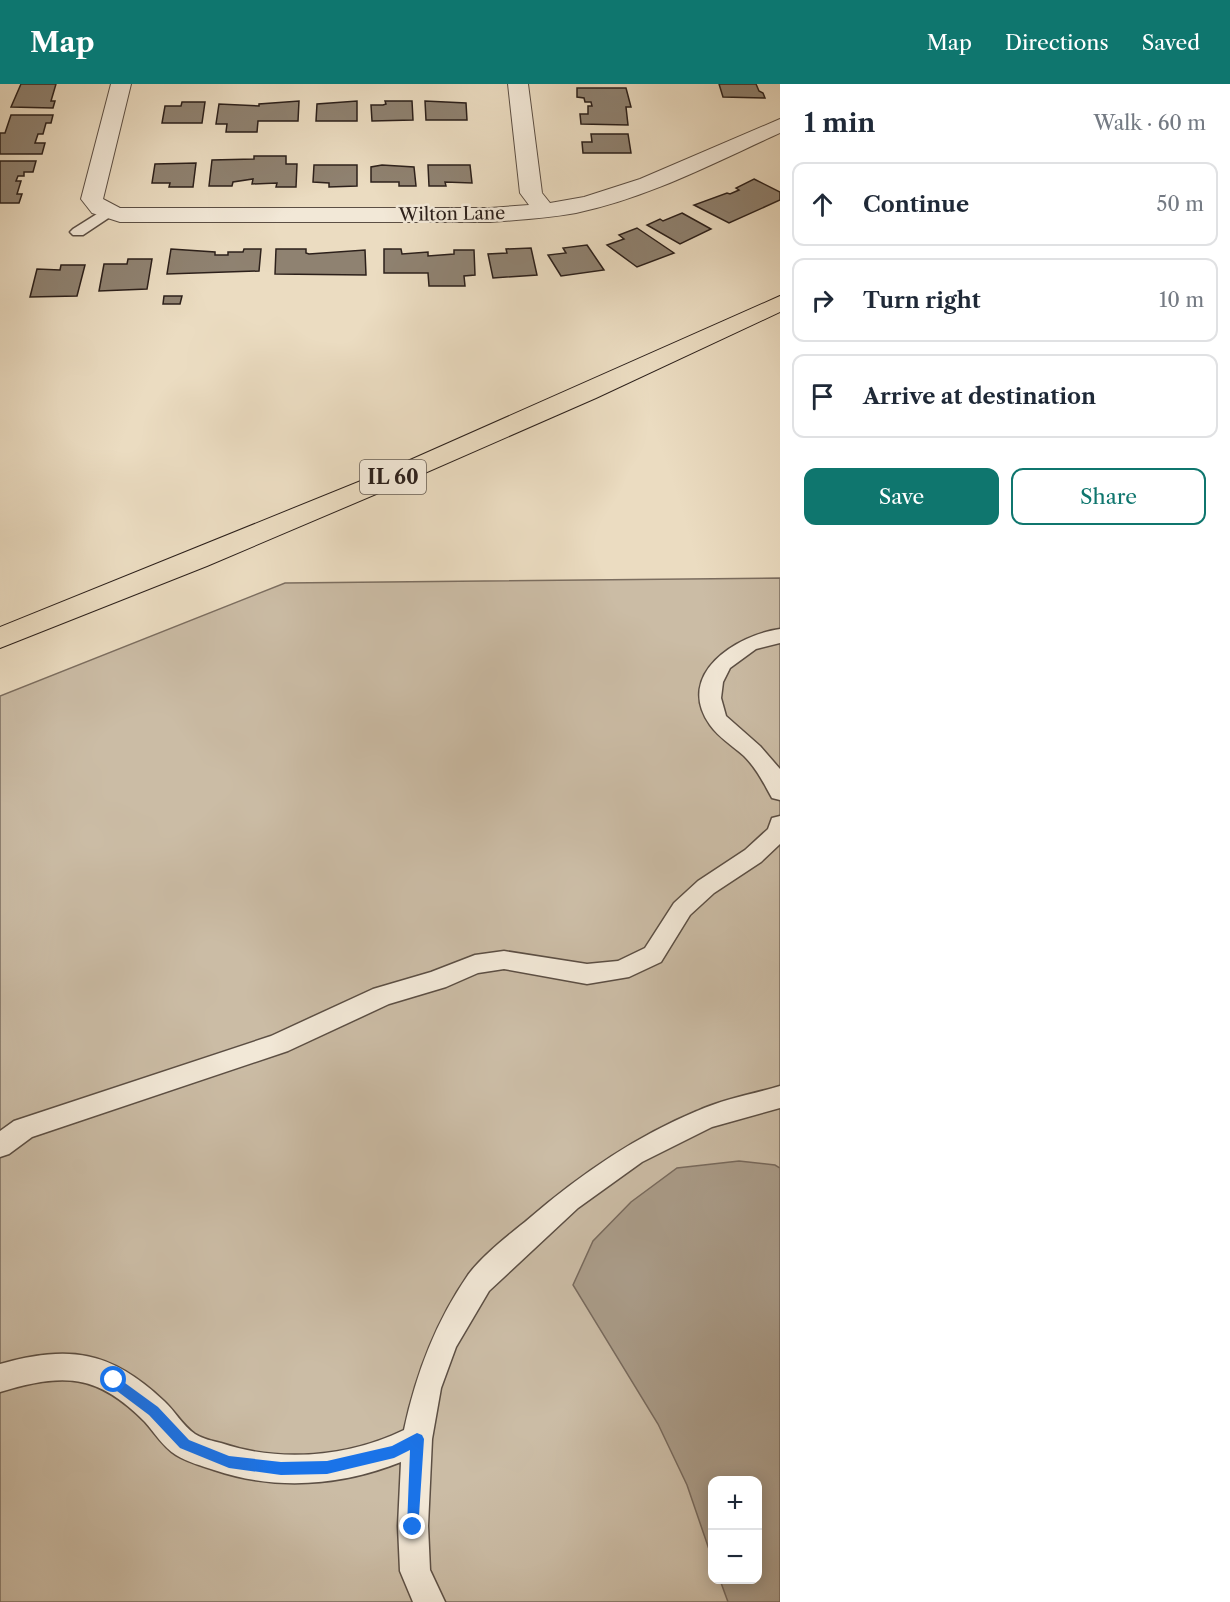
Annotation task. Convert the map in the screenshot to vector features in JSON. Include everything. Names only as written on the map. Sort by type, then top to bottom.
[{"type":"main road","name":"IL 60","points":[[0,638],[123,590],[470,445],[638,371],[780,303]]},
{"type":"street","points":[[108,212],[94,204],[92,199],[121,84]]},
{"type":"street","points":[[518,84],[531,193],[544,211]]},
{"type":"street","name":"Wilton Lane","points":[[108,212],[157,217],[490,214],[544,211],[603,199],[664,176],[780,125]]},
{"type":"lane","points":[[78,232],[108,212]]},
{"type":"lane","points":[[780,636],[765,637],[734,652],[719,667],[710,687],[716,719],[754,753],[778,782],[780,792]]},
{"type":"lane","points":[[0,1146],[22,1129],[279,1044],[382,996],[437,980],[475,964],[504,960],[587,974],[621,970],[653,955],[682,909],[706,887],[753,856],[778,833],[780,824]]},
{"type":"lane","points":[[429,1602],[415,1571],[413,1527],[417,1439],[427,1389],[444,1341],[478,1282],[568,1200],[633,1154],[706,1118],[780,1097]]},
{"type":"lane","points":[[0,1378],[36,1368],[80,1367],[114,1380],[154,1411],[184,1444],[229,1462],[281,1468],[327,1467],[394,1452],[417,1439]]},
{"type":"shaded area","points":[[780,578],[780,1602],[0,1602],[0,696],[285,583]]},
{"type":"shaded area","points":[[739,1161],[775,1165],[780,1168],[780,1602],[728,1602],[721,1584],[762,1584],[762,1476],[708,1476],[708,1546],[687,1485],[658,1424],[573,1285],[593,1241],[631,1202],[677,1168]]},
{"type":"building","points":[[21,84],[56,84],[51,101],[55,101],[53,108],[11,107]]},
{"type":"building","points":[[719,84],[756,84],[765,98],[723,97]]},
{"type":"building","points":[[577,88],[626,88],[631,107],[626,107],[628,125],[581,124],[580,114],[588,114],[588,106],[592,106],[591,102],[585,102],[584,98],[577,97]]},
{"type":"building","points":[[299,101],[298,121],[258,121],[257,132],[226,132],[227,124],[216,124],[219,104],[259,106],[259,104]]},
{"type":"building","points":[[357,101],[357,121],[316,121],[317,104]]},
{"type":"building","points":[[385,101],[412,101],[413,120],[372,121],[371,105],[383,105],[386,104]]},
{"type":"building","points":[[425,101],[466,103],[467,120],[426,120]]},
{"type":"building","points":[[182,102],[205,102],[202,123],[162,123],[165,106],[181,106]]},
{"type":"building","points":[[11,115],[53,115],[51,123],[46,123],[43,134],[38,134],[35,143],[45,143],[42,154],[0,154],[0,133],[5,133]]},
{"type":"building","points":[[591,134],[628,134],[631,153],[583,153],[582,142],[592,142]]},
{"type":"building","points":[[254,156],[286,156],[286,164],[297,164],[296,187],[276,187],[277,183],[252,184],[253,179],[233,182],[232,186],[209,186],[212,160],[254,159]]},
{"type":"building","points":[[0,161],[36,161],[33,172],[24,172],[24,176],[18,176],[16,181],[21,181],[17,194],[22,194],[19,203],[0,203]]},
{"type":"building","points":[[196,163],[193,187],[169,187],[170,183],[152,183],[155,164]]},
{"type":"building","points":[[314,165],[357,165],[357,186],[329,187],[329,183],[313,182]]},
{"type":"building","points":[[382,165],[414,167],[416,186],[399,186],[399,182],[371,182],[371,167]]},
{"type":"building","points":[[428,165],[470,165],[472,183],[445,182],[446,186],[429,186]]},
{"type":"building","points":[[754,179],[780,192],[780,200],[729,223],[694,205],[727,193],[730,194],[739,190],[736,188]]},
{"type":"building","points":[[682,213],[711,229],[680,244],[647,225],[660,219],[663,221]]},
{"type":"building","points":[[637,228],[674,253],[637,267],[607,245],[624,239],[619,235]]},
{"type":"building","points":[[587,245],[604,270],[561,276],[548,255],[566,253],[563,248]]},
{"type":"building","points":[[531,248],[537,275],[493,278],[488,254],[507,253],[506,249]]},
{"type":"building","points":[[171,249],[228,255],[228,252],[243,252],[244,249],[261,249],[259,271],[167,274]]},
{"type":"building","points":[[276,249],[306,249],[306,253],[309,254],[365,250],[366,275],[275,274]]},
{"type":"building","points":[[384,249],[401,249],[402,254],[428,252],[428,256],[454,254],[454,250],[474,250],[475,275],[464,276],[465,286],[429,286],[428,273],[384,273]]},
{"type":"building","points":[[128,259],[152,259],[147,289],[99,291],[104,264],[127,264]]},
{"type":"building","points":[[61,265],[85,265],[77,296],[30,297],[37,269],[60,270]]},
{"type":"building","points":[[164,296],[182,296],[180,304],[163,304]]},
{"type":"route","points":[[114,1380],[154,1411],[184,1444],[229,1462],[281,1468],[327,1467],[394,1452],[417,1439],[413,1527]]}]
